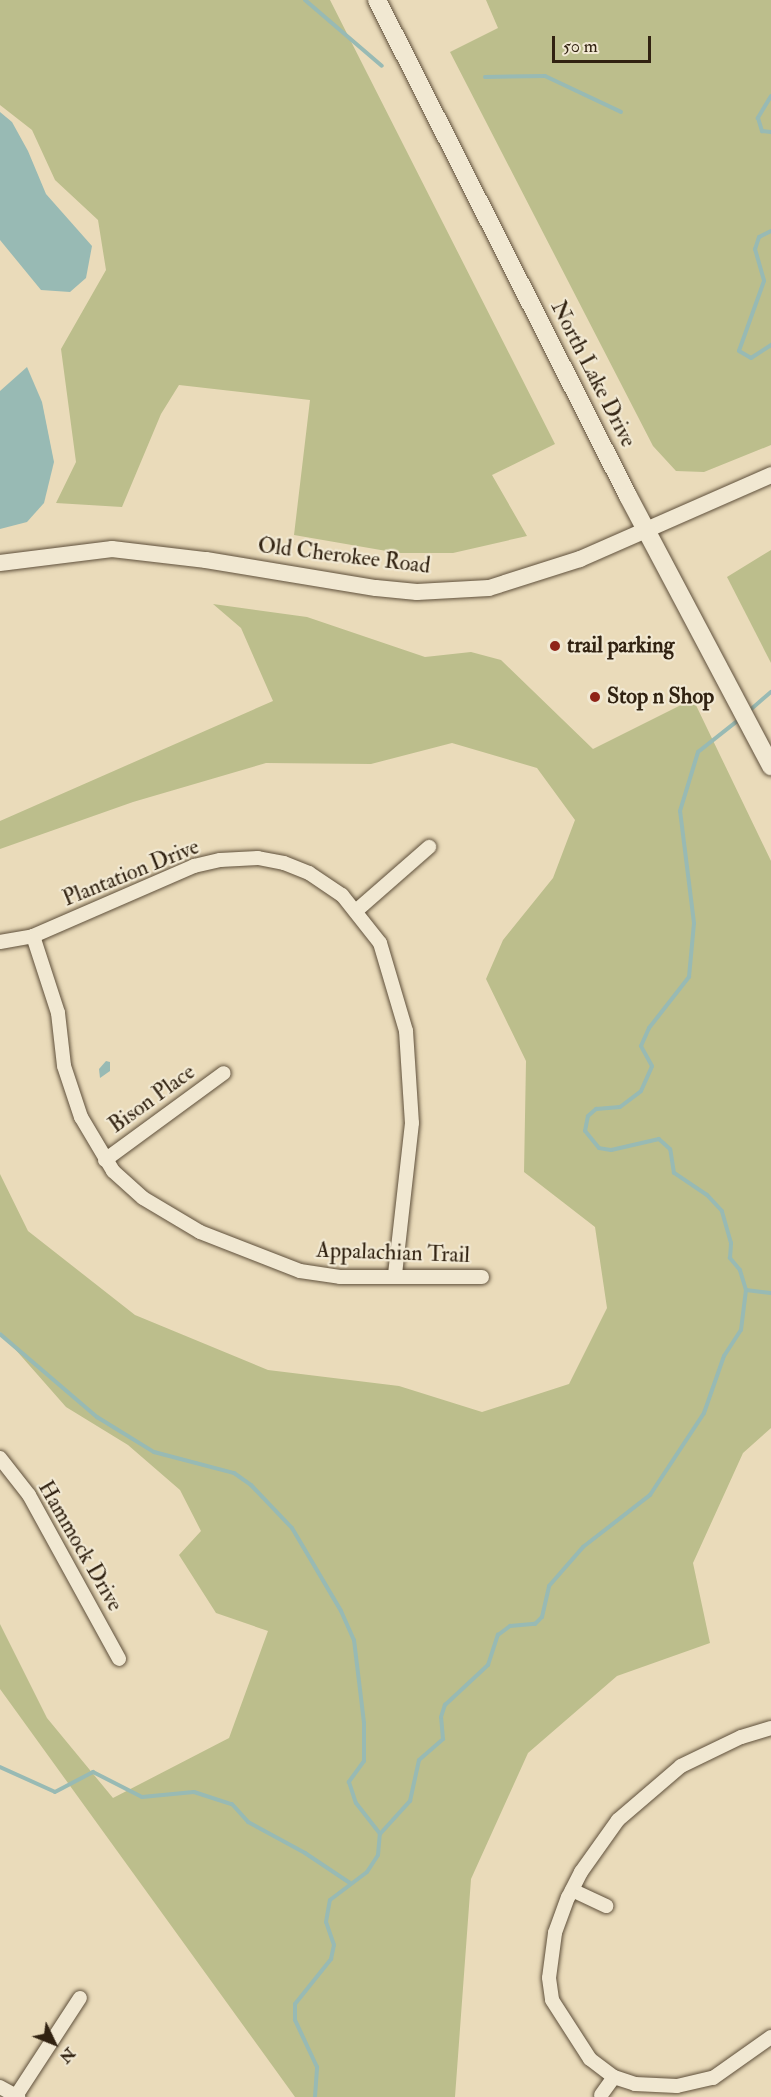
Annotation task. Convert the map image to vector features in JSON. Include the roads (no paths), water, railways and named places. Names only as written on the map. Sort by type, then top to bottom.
[{"type":"main road","name":"North Lake Drive","points":[[377,0],[646,531],[771,766]]},
{"type":"street","name":"Old Cherokee Road","points":[[0,563],[112,549],[206,560],[376,588],[450,591],[489,588],[523,580],[646,531],[771,475]]},
{"type":"street","points":[[357,910],[429,847]]},
{"type":"street","name":"Plantation Drive","points":[[0,942],[33,936],[194,866],[232,858],[265,859],[297,868],[333,887],[357,910],[385,956],[396,988],[410,1060],[412,1134],[395,1274]]},
{"type":"street","name":"Appalachian Trail","points":[[33,936],[58,1013],[71,1092],[105,1160],[122,1181],[165,1213],[249,1254],[300,1271],[340,1277],[395,1274],[483,1277]]},
{"type":"street","name":"Bison Place","points":[[105,1160],[224,1073]]},
{"type":"street","name":"Hammock Drive","points":[[0,1458],[29,1495],[119,1659]]},
{"type":"street","points":[[771,1728],[707,1752],[650,1789],[602,1839],[572,1890],[550,1953],[552,2000],[590,2059],[614,2077],[655,2086],[696,2083],[730,2068],[771,2037]]},
{"type":"street","points":[[572,1890],[607,1906]]},
{"type":"street","points":[[0,2087],[17,2096],[80,1998]]},
{"type":"street","points":[[601,2094],[614,2077]]},
{"type":"water","points":[[0,112],[12,122],[28,151],[46,194],[92,246],[86,278],[70,292],[41,290],[0,240]]},
{"type":"water","points":[[27,367],[42,402],[54,462],[44,503],[27,522],[0,529],[0,391]]},
{"type":"water","points":[[106,1061],[110,1062],[110,1071],[100,1078],[99,1069]]},
{"type":"waterway","points":[[305,0],[382,66]]},
{"type":"waterway","points":[[485,77],[545,76],[621,112]]},
{"type":"waterway","points":[[771,96],[758,118],[762,131],[771,132]]},
{"type":"waterway","points":[[771,231],[759,237],[755,249],[764,281],[739,351],[751,358],[771,345]]},
{"type":"waterway","points":[[749,711],[771,692]]},
{"type":"waterway","points":[[315,2097],[317,2067],[295,2020],[295,2004],[331,1959],[334,1945],[326,1922],[330,1900],[367,1872],[378,1855],[380,1834],[410,1801],[419,1760],[443,1739],[441,1717],[445,1705],[488,1665],[498,1635],[510,1626],[535,1624],[542,1617],[549,1586],[583,1547],[650,1495],[704,1413],[724,1356],[741,1330],[746,1290],[740,1270],[730,1258],[731,1243],[722,1211],[707,1195],[674,1173],[670,1149],[659,1139],[611,1150],[599,1148],[585,1131],[588,1116],[596,1109],[620,1107],[641,1091],[652,1066],[641,1046],[649,1028],[689,977],[694,923],[680,811],[698,752],[741,718]]},
{"type":"waterway","points":[[746,1290],[771,1293]]},
{"type":"waterway","points":[[0,1334],[97,1417],[154,1452],[234,1473],[251,1485],[292,1528],[341,1611],[354,1640],[364,1723],[364,1761],[349,1782],[356,1803],[380,1834]]},
{"type":"waterway","points":[[0,1767],[55,1792],[93,1772],[142,1797],[194,1792],[232,1804],[248,1822],[305,1853],[350,1883]]},
{"type":"place","name":"trail parking","points":[[555,646]]},
{"type":"place","name":"Stop n Shop","points":[[595,697]]}]
